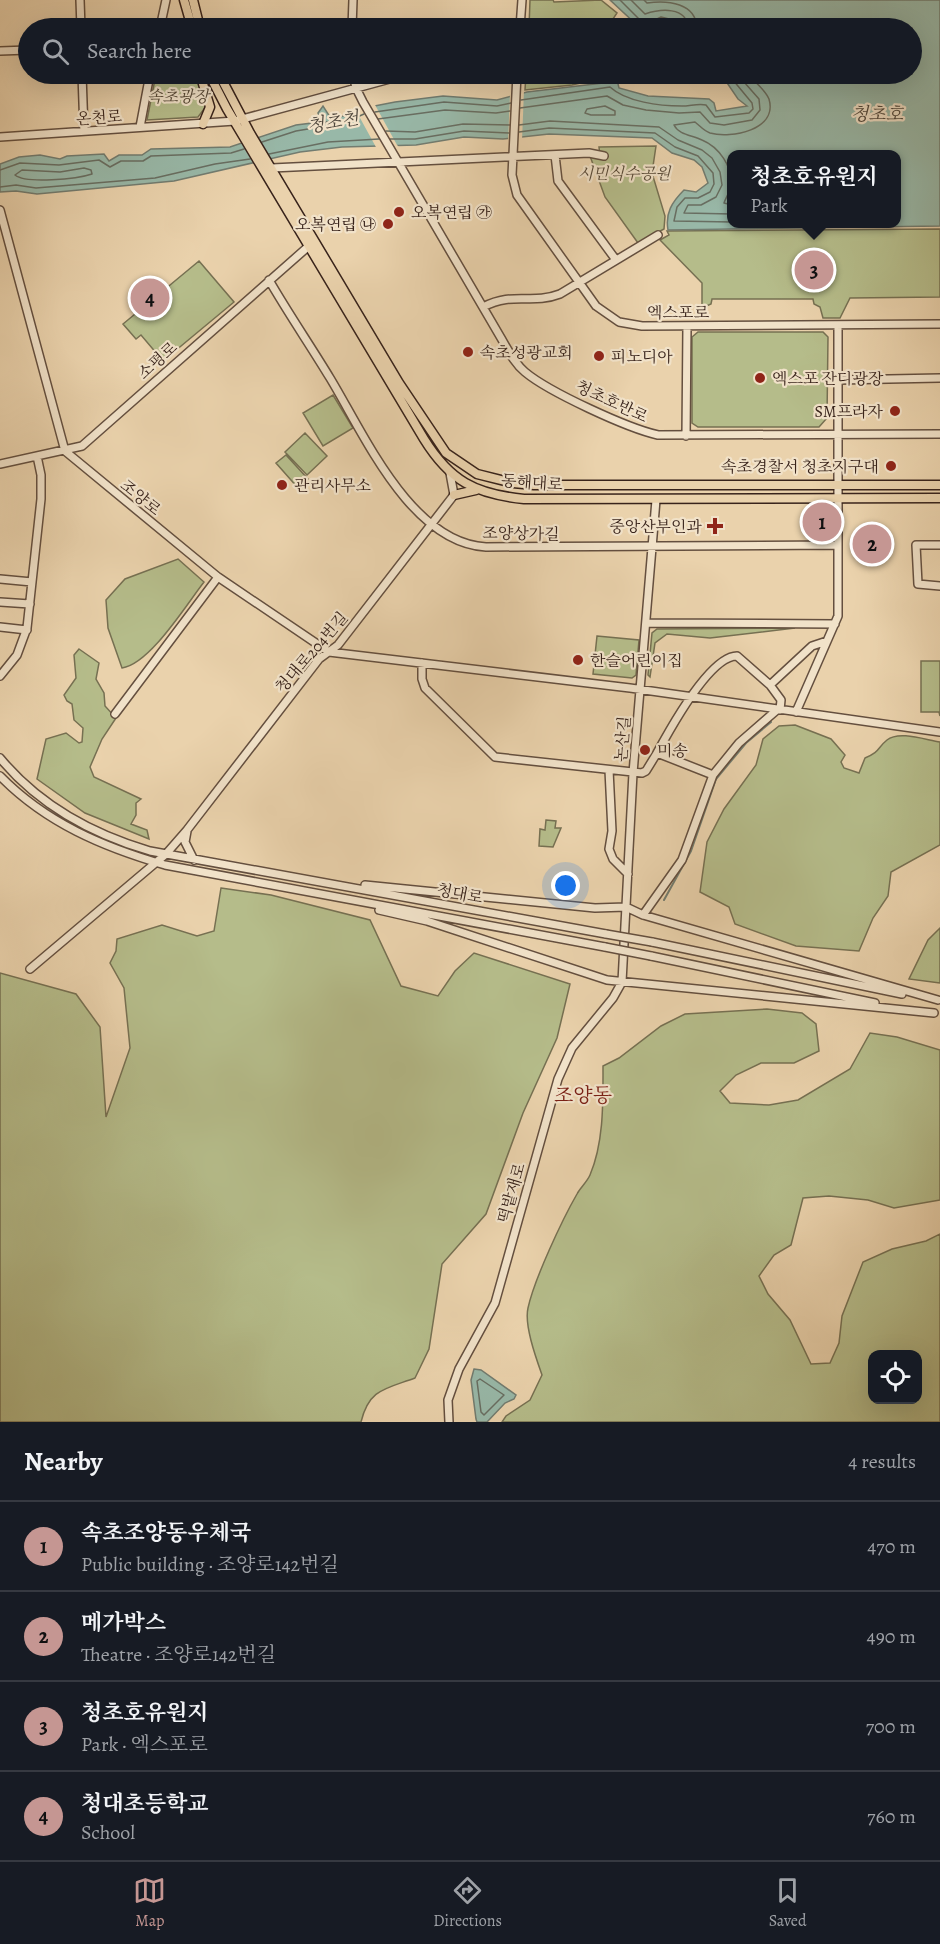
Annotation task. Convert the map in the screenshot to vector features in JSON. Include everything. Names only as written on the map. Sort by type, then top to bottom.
[{"type":"main road","points":[[187,0],[187,18]]},
{"type":"main road","points":[[187,0],[190,18]]},
{"type":"main road","points":[[187,0],[196,18]]},
{"type":"main road","points":[[202,124],[210,107],[203,84]]},
{"type":"main road","points":[[216,84],[239,120]]},
{"type":"main road","points":[[223,84],[239,120]]},
{"type":"main road","name":"동해대로","points":[[239,120],[399,383],[446,453],[477,474],[513,483],[573,486],[940,485]]},
{"type":"main road","name":"동해대로","points":[[313,243],[424,439],[450,473],[460,482],[480,490],[524,499],[940,498]]},
{"type":"main road","points":[[454,495],[480,490]]},
{"type":"street","points":[[80,0],[81,18]]},
{"type":"street","points":[[162,18],[166,0]]},
{"type":"street","points":[[352,18],[353,0]]},
{"type":"street","points":[[521,18],[522,0]]},
{"type":"street","points":[[0,51],[18,50]]},
{"type":"street","points":[[82,84],[84,131]]},
{"type":"street","points":[[140,127],[148,84]]},
{"type":"street","points":[[355,84],[356,88]]},
{"type":"street","name":"온천로","points":[[0,137],[239,120],[371,84]]},
{"type":"street","name":"엑스포로","points":[[517,84],[513,182],[520,202],[602,312],[619,322],[636,326],[940,324]]},
{"type":"street","name":"청초호반로","points":[[356,88],[397,162],[516,362],[532,377],[632,428],[658,435],[940,434]]},
{"type":"street","points":[[268,167],[589,153],[604,156]]},
{"type":"street","points":[[555,155],[558,181],[616,260]]},
{"type":"street","points":[[0,210],[65,452]]},
{"type":"street","points":[[483,307],[502,298],[552,297],[658,235]]},
{"type":"street","name":"소평로","points":[[0,464],[77,449],[87,442],[313,243]]},
{"type":"street","name":"조양상가길","points":[[269,280],[391,479],[407,500],[453,539],[477,546],[838,545]]},
{"type":"street","points":[[686,436],[687,326]]},
{"type":"street","points":[[796,712],[838,613],[838,326]]},
{"type":"street","points":[[838,380],[940,378]]},
{"type":"street","name":"조양로","points":[[65,452],[218,577],[329,652],[641,689],[940,732]]},
{"type":"street","points":[[0,676],[17,655],[27,630],[41,499],[41,475],[37,456]]},
{"type":"street","points":[[450,473],[454,495]]},
{"type":"street","name":"청대로204번길","points":[[156,862],[187,831],[319,659],[338,645],[454,495]]},
{"type":"street","name":"논산길","points":[[622,982],[633,773],[656,500]]},
{"type":"street","points":[[940,545],[916,545],[918,584],[940,586]]},
{"type":"street","points":[[115,714],[218,577]]},
{"type":"street","points":[[0,579],[32,582]]},
{"type":"street","points":[[0,602],[30,604]]},
{"type":"street","points":[[646,623],[835,624]]},
{"type":"street","points":[[0,627],[27,630]]},
{"type":"street","points":[[770,685],[812,646],[827,641]]},
{"type":"street","points":[[422,663],[422,679],[425,688],[492,756],[633,773],[646,771],[714,666],[730,656],[737,656],[770,685],[782,700],[779,710],[739,742],[713,775],[682,860],[643,915]]},
{"type":"street","points":[[657,753],[713,775]]},
{"type":"street","name":"청대로","points":[[0,758],[50,804],[100,834],[141,849],[652,942],[823,979],[939,1000]]},
{"type":"street","points":[[609,770],[612,831],[609,849],[613,859],[628,874]]},
{"type":"street","name":"청대로","points":[[0,776],[43,812],[98,842],[156,862],[937,1013]]},
{"type":"street","points":[[43,812],[50,804]]},
{"type":"street","points":[[187,831],[185,842],[194,860]]},
{"type":"street","points":[[30,969],[156,862]]},
{"type":"street","points":[[313,880],[595,908],[626,907],[643,915],[939,1000]]},
{"type":"street","points":[[313,893],[427,921],[607,980],[937,1013]]},
{"type":"street","name":"떡밭재로","points":[[449,1422],[448,1400],[459,1368],[495,1304],[558,1079],[572,1048],[613,998],[622,982]]},
{"type":"green space","points":[[530,0],[553,0],[554,2],[601,0],[617,13],[614,18],[529,18]]},
{"type":"green space","name":"속초광장","points":[[154,84],[201,84],[207,105],[198,117],[147,120]]},
{"type":"green space","points":[[525,84],[576,84],[572,85],[525,90]]},
{"type":"green space","name":"시민식수공원","points":[[656,146],[652,173],[665,216],[664,229],[638,243],[605,197],[590,156],[600,156],[599,147]]},
{"type":"green space","points":[[940,229],[940,297],[850,298],[840,318],[823,318],[820,307],[814,304],[813,299],[712,299],[711,304],[702,308],[702,283],[660,240],[669,235],[667,231]]},
{"type":"green space","points":[[199,261],[234,302],[163,361],[141,335],[136,339],[123,324]]},
{"type":"green space","name":"엑스포 잔디광장","points":[[698,332],[823,332],[828,337],[827,418],[819,427],[698,427],[692,423],[692,337]]},
{"type":"green space","points":[[333,395],[353,428],[323,446],[303,413]]},
{"type":"green space","points":[[305,433],[327,456],[307,475],[285,452]]},
{"type":"green space","points":[[286,455],[308,479],[298,488],[276,463]]},
{"type":"green space","points":[[178,559],[204,582],[156,645],[133,664],[122,668],[108,628],[106,600],[125,579]]},
{"type":"green space","points":[[795,628],[710,638],[667,634],[655,643],[650,677],[648,675],[652,633],[657,629]]},
{"type":"green space","points":[[597,636],[639,640],[636,675],[632,678],[593,674]]},
{"type":"green space","points":[[79,649],[99,663],[96,679],[104,693],[105,706],[116,718],[102,739],[90,767],[94,777],[141,799],[136,803],[136,815],[131,824],[147,830],[149,839],[85,813],[37,779],[46,739],[66,733],[79,743],[82,742],[83,728],[74,720],[72,704],[64,695],[76,678],[74,655]]},
{"type":"green space","points":[[921,661],[940,661],[940,716],[939,712],[921,712]]},
{"type":"green space","points":[[795,725],[831,739],[845,755],[841,762],[844,768],[859,773],[865,758],[874,754],[892,737],[905,736],[940,742],[940,845],[891,872],[888,896],[873,918],[859,951],[796,946],[735,924],[729,907],[700,892],[707,842],[724,809],[756,765],[763,739],[779,726]]},
{"type":"green space","points":[[546,820],[556,821],[555,828],[561,828],[553,847],[539,846],[540,829],[545,830]]},
{"type":"green space","points":[[221,888],[271,895],[370,920],[401,986],[438,996],[455,971],[474,953],[570,984],[557,1038],[523,1113],[486,1214],[442,1264],[429,1349],[415,1378],[387,1388],[374,1396],[364,1411],[361,1422],[0,1422],[0,973],[76,994],[100,1027],[106,1117],[130,1048],[124,988],[110,963],[116,951],[117,939],[162,925],[197,936],[214,931]]},
{"type":"green space","points":[[940,928],[940,983],[909,979],[928,940]]},
{"type":"green space","points":[[767,1009],[802,1013],[816,1024],[819,1051],[794,1063],[761,1063],[736,1075],[720,1091],[730,1103],[769,1105],[798,1100],[850,1069],[870,1033],[897,1037],[940,1050],[940,1200],[894,1208],[868,1200],[829,1196],[803,1198],[791,1245],[774,1255],[759,1276],[768,1294],[790,1320],[811,1364],[830,1363],[839,1343],[842,1316],[863,1262],[892,1249],[926,1241],[940,1234],[940,1422],[502,1422],[506,1416],[530,1400],[542,1375],[529,1332],[528,1308],[556,1234],[577,1194],[589,1178],[595,1162],[602,1122],[603,1066],[619,1058],[661,1026],[685,1014]]},
{"type":"water","points":[[610,0],[940,0],[940,226],[901,227],[901,150],[727,150],[727,228],[804,228],[668,230],[669,213],[680,194],[684,190],[696,192],[708,183],[702,167],[694,160],[672,153],[652,138],[549,134],[503,139],[464,137],[416,145],[342,147],[300,152],[174,181],[37,194],[16,191],[0,192],[0,164],[19,157],[40,155],[60,159],[67,156],[104,154],[109,161],[119,155],[142,155],[151,149],[230,147],[296,125],[320,122],[318,113],[323,106],[330,117],[344,116],[354,110],[395,102],[443,96],[497,100],[527,92],[595,84],[618,84],[619,88],[648,96],[709,99],[714,103],[716,111],[747,106],[738,99],[728,84],[922,84],[922,18],[629,18]]},
{"type":"water","points":[[474,1369],[481,1370],[516,1395],[487,1422],[477,1422],[476,1419],[471,1380]]},
{"type":"pier","points":[[524,90],[522,141],[508,142],[510,94]]},
{"type":"pier","points":[[374,103],[400,148],[377,149],[354,107]]},
{"type":"waterway","points":[[664,900],[691,851],[716,779],[746,743],[771,722]]},
{"type":"place","name":"오복연립 ㉮","points":[[399,212]]},
{"type":"place","name":"오복연립 ㉯","points":[[388,224]]},
{"type":"place","name":"청초호유원지","points":[[814,270]]},
{"type":"place","name":"청대초등학교","points":[[150,298]]},
{"type":"place","name":"속초성광교회","points":[[468,352]]},
{"type":"place","name":"피노디아","points":[[599,356]]},
{"type":"place","name":"엑스포 잔디광장","points":[[760,378]]},
{"type":"place","name":"SM프라자","points":[[895,411]]},
{"type":"place","name":"속초경찰서 청초지구대","points":[[891,466]]},
{"type":"place","name":"관리사무소","points":[[282,485]]},
{"type":"place","name":"속초조양동우체국","points":[[822,522]]},
{"type":"place","name":"중앙산부인과","points":[[715,526]]},
{"type":"place","name":"메가박스","points":[[872,544]]},
{"type":"place","name":"한슬어린이집","points":[[578,660]]},
{"type":"place","name":"미송","points":[[645,750]]},
{"type":"district","name":"조양동","points":[[583,1095]]},
{"type":"water label","name":"청초호","points":[[877,114]]},
{"type":"water label","name":"청초천","points":[[333,122]]}]
